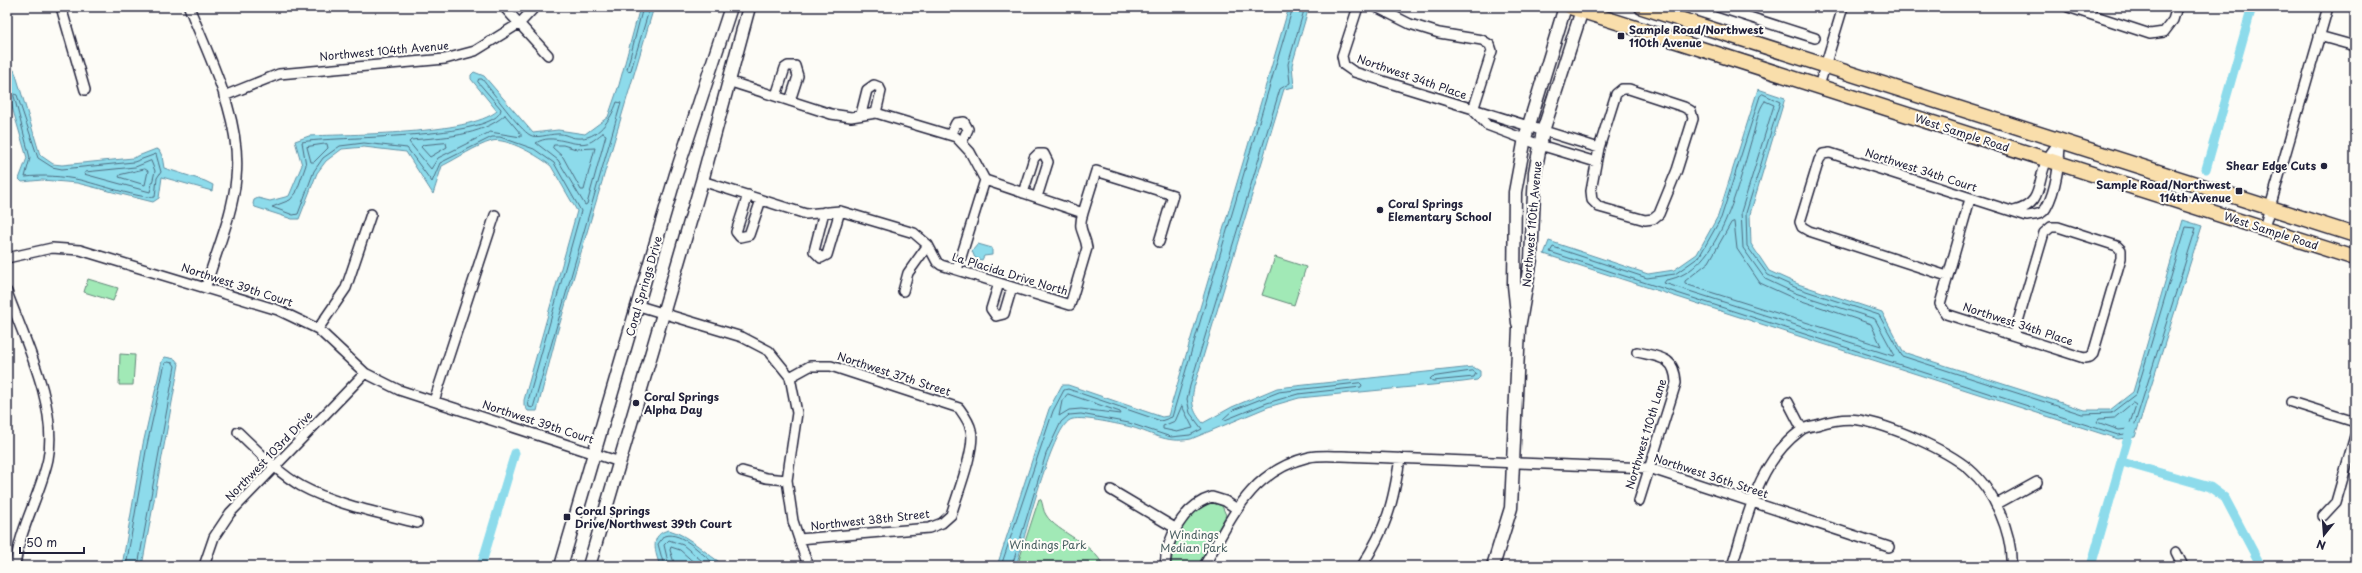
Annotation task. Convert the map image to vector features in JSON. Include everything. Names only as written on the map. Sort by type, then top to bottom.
[{"type":"main road","name":"Coral Springs Drive","points":[[561,566],[639,306],[676,174],[731,7]]},
{"type":"main road","points":[[589,566],[664,314],[749,7]]},
{"type":"main road","name":"Northwest 110th Avenue","points":[[1519,328],[1514,285],[1515,192],[1528,125],[1565,7]]},
{"type":"main road","name":"West Sample Road","points":[[1642,7],[2355,235]]},
{"type":"main road","name":"Northwest 110th Avenue","points":[[1493,566],[1511,508],[1519,328],[1531,259],[1533,190],[1543,131],[1579,8]]},
{"type":"main road","name":"West Sample Road","points":[[1579,8],[2053,162],[2355,258]]},
{"type":"street","points":[[61,7],[85,90]]},
{"type":"street","points":[[189,7],[224,96],[236,144],[236,178],[206,286]]},
{"type":"street","points":[[504,7],[548,55]]},
{"type":"street","name":"Northwest 104th Avenue","points":[[224,96],[279,74],[445,59],[475,51],[520,23],[535,7]]},
{"type":"street","name":"Northwest 34th Place","points":[[1358,7],[1342,56],[1344,65],[1354,72],[1473,110],[1491,113],[1599,148]]},
{"type":"street","points":[[1376,7],[1410,24],[1439,33],[1482,40],[1490,45],[1492,52],[1473,110]]},
{"type":"street","points":[[1718,7],[1815,38]]},
{"type":"street","points":[[1819,86],[1843,7]]},
{"type":"street","points":[[2068,7],[2150,34],[2164,32],[2173,20],[2177,7]]},
{"type":"street","points":[[2264,228],[2328,7]]},
{"type":"street","points":[[2319,36],[2355,46]]},
{"type":"street","points":[[776,96],[785,68],[788,66],[795,66],[798,76],[790,101]]},
{"type":"street","points":[[728,81],[831,114],[851,117],[861,114],[876,113],[950,135],[962,142],[970,152],[985,180],[1083,213],[1096,171],[1173,195],[1159,242]]},
{"type":"street","points":[[861,114],[867,90],[874,85],[879,87],[881,91],[876,113]]},
{"type":"street","points":[[1622,89],[1636,91],[1684,107],[1691,111],[1693,119],[1677,170],[1659,214],[1653,219],[1645,220],[1599,207],[1592,200],[1591,191],[1596,162],[1616,94],[1622,89]]},
{"type":"street","name":"Northwest 34th Place","points":[[1473,110],[1487,125],[1525,138],[1540,145],[1596,162]]},
{"type":"street","points":[[950,135],[956,123],[964,122],[968,129],[962,142]]},
{"type":"street","name":"Northwest 34th Court","points":[[2012,212],[2027,208],[2035,198],[2053,162],[2060,141]]},
{"type":"street","name":"Northwest 34th Court","points":[[1947,276],[1809,231],[1802,227],[1800,222],[1819,160],[1823,154],[1830,153],[2027,216],[2038,215],[2046,208],[2053,162]]},
{"type":"street","points":[[1023,193],[1034,158],[1038,154],[1044,154],[1048,162],[1037,198]]},
{"type":"street","points":[[957,270],[985,180]]},
{"type":"street","name":"La Placida Drive North","points":[[702,181],[806,214],[840,211],[914,234],[928,245],[937,262],[957,270],[1070,305],[1087,248],[1086,241],[1080,228],[1083,213]]},
{"type":"street","points":[[748,195],[736,232],[740,237],[749,235],[761,200]]},
{"type":"street","points":[[1947,276],[1970,199]]},
{"type":"street","points":[[824,212],[814,251],[821,258],[827,255],[840,211]]},
{"type":"street","points":[[318,328],[346,288],[371,214]]},
{"type":"street","points":[[434,401],[495,215]]},
{"type":"street","name":"Northwest 34th Place","points":[[1947,276],[1940,304],[1941,309],[1946,314],[2014,336],[2084,358],[2090,358],[2093,354],[2121,258],[2121,250],[2117,246],[2058,227],[2051,227],[2044,233],[2014,336]]},
{"type":"street","points":[[903,292],[908,273],[928,245]]},
{"type":"street","name":"Northwest 39th Court","points":[[7,258],[52,248],[80,250],[206,286],[278,310],[318,328],[365,373],[399,390],[620,462]]},
{"type":"street","points":[[999,283],[991,309],[996,316],[1004,314],[1012,287]]},
{"type":"street","points":[[7,292],[45,398],[48,426],[48,458],[24,525],[15,566]]},
{"type":"street","points":[[639,306],[742,337],[769,351],[790,377],[797,413],[787,480],[793,521],[808,566]]},
{"type":"street","name":"Northwest 110th Lane","points":[[1637,352],[1662,358],[1672,363],[1676,372],[1676,383],[1639,501]]},
{"type":"street","name":"Northwest 37th Street","points":[[790,377],[810,366],[831,366],[959,408],[967,419],[972,431],[972,443],[951,515],[942,523]]},
{"type":"street","name":"Northwest 103rd Drive","points":[[204,566],[214,537],[230,513],[276,468],[365,373]]},
{"type":"street","points":[[1788,402],[1802,429]]},
{"type":"street","points":[[2291,402],[2355,422]]},
{"type":"street","points":[[1732,566],[1763,473],[1781,446],[1802,429],[1831,421],[1859,420],[1903,434],[1940,449],[1970,469],[1997,504],[2005,527],[2011,566]]},
{"type":"street","points":[[238,432],[276,468],[301,486],[324,496],[416,523]]},
{"type":"street","points":[[2323,516],[2336,502],[2355,436]]},
{"type":"street","name":"Northwest 36th Street","points":[[1204,566],[1236,509],[1256,483],[1284,466],[1310,457],[1342,456],[1649,468],[1889,547]]},
{"type":"street","points":[[1362,566],[1387,520],[1394,500],[1400,458]]},
{"type":"street","points":[[742,471],[766,478],[787,480]]},
{"type":"street","points":[[1997,504],[2036,482]]},
{"type":"street","points":[[1111,490],[1175,528]]},
{"type":"street","points":[[1165,566],[1175,528],[1197,505],[1206,499],[1217,498],[1236,509]]},
{"type":"street","name":"Northwest 38th Street","points":[[799,539],[929,528],[942,523]]},
{"type":"street","points":[[2176,552],[2183,566]]},
{"type":"green space","points":[[1275,257],[1306,267],[1294,305],[1262,295]]},
{"type":"green space","points":[[88,279],[118,288],[113,301],[84,292]]},
{"type":"green space","points":[[120,354],[135,355],[133,385],[119,385]]},
{"type":"green space","name":"Windings Park","points":[[1039,499],[1041,500],[1045,513],[1051,521],[1092,551],[1099,558],[1103,566],[1017,566]]},
{"type":"green space","name":"Windings Median Park","points":[[1214,502],[1222,506],[1226,515],[1199,566],[1171,566],[1174,547],[1183,526],[1196,510],[1204,505]]},
{"type":"water","points":[[640,7],[654,7],[557,333],[537,411],[528,411],[524,405],[524,400],[577,211],[551,166],[546,162],[514,145],[506,142],[492,141],[473,149],[442,166],[433,194],[406,152],[364,147],[342,149],[326,161],[317,173],[299,219],[292,219],[255,207],[253,204],[254,200],[258,198],[270,201],[289,196],[302,165],[295,141],[309,136],[379,134],[436,129],[462,125],[483,119],[497,111],[471,79],[471,75],[474,72],[484,76],[533,133],[558,130],[585,134],[608,117],[619,85]]},
{"type":"water","points":[[1289,7],[1309,7],[1292,65],[1294,87],[1284,89],[1194,387],[1193,406],[1197,414],[1203,423],[1232,407],[1277,388],[1473,367],[1480,371],[1480,377],[1477,380],[1463,382],[1299,398],[1268,407],[1191,439],[1182,440],[1165,439],[1136,428],[1107,422],[1089,419],[1070,420],[1063,428],[1055,443],[1047,464],[1016,566],[997,566],[1049,409],[1062,385],[1068,385],[1162,417],[1168,416]]},
{"type":"water","points":[[7,67],[14,70],[16,75],[40,155],[53,164],[62,165],[133,158],[156,149],[159,150],[162,156],[164,168],[205,181],[213,185],[212,191],[162,177],[159,198],[153,202],[77,183],[42,180],[22,182],[19,179],[27,158],[7,90]]},
{"type":"water","points":[[1758,89],[1785,98],[1750,214],[1751,244],[1769,271],[1798,284],[1882,312],[1903,352],[2084,410],[2110,410],[2133,392],[2183,220],[2202,226],[2135,437],[2118,439],[1544,254],[1549,241],[1648,274],[1674,270],[1697,254],[1718,216]]},
{"type":"water","points":[[978,244],[992,248],[992,255],[984,256],[982,260],[975,258],[972,251]]},
{"type":"water","points":[[165,357],[175,359],[179,364],[142,566],[122,566],[143,444],[162,361]]},
{"type":"water","points":[[669,530],[691,541],[726,566],[660,566],[655,550],[656,539],[658,535]]},
{"type":"waterway","points":[[2206,169],[2252,7]]},
{"type":"waterway","points":[[2091,566],[2131,427]]},
{"type":"waterway","points":[[481,566],[515,453]]},
{"type":"waterway","points":[[2122,462],[2210,487],[2225,498],[2261,566]]},
{"type":"place","name":"Sample Road/Northwest 110th Avenue","points":[[1621,36]]},
{"type":"place","name":"Shear Edge Cuts","points":[[2324,166]]},
{"type":"place","name":"Sample Road/Northwest 114th Avenue","points":[[2239,191]]},
{"type":"place","name":"Coral Springs Elementary School","points":[[1380,210]]},
{"type":"place","name":"Coral Springs Alpha Day","points":[[636,403]]},
{"type":"place","name":"Coral Springs Drive/Northwest 39th Court","points":[[567,517]]}]
